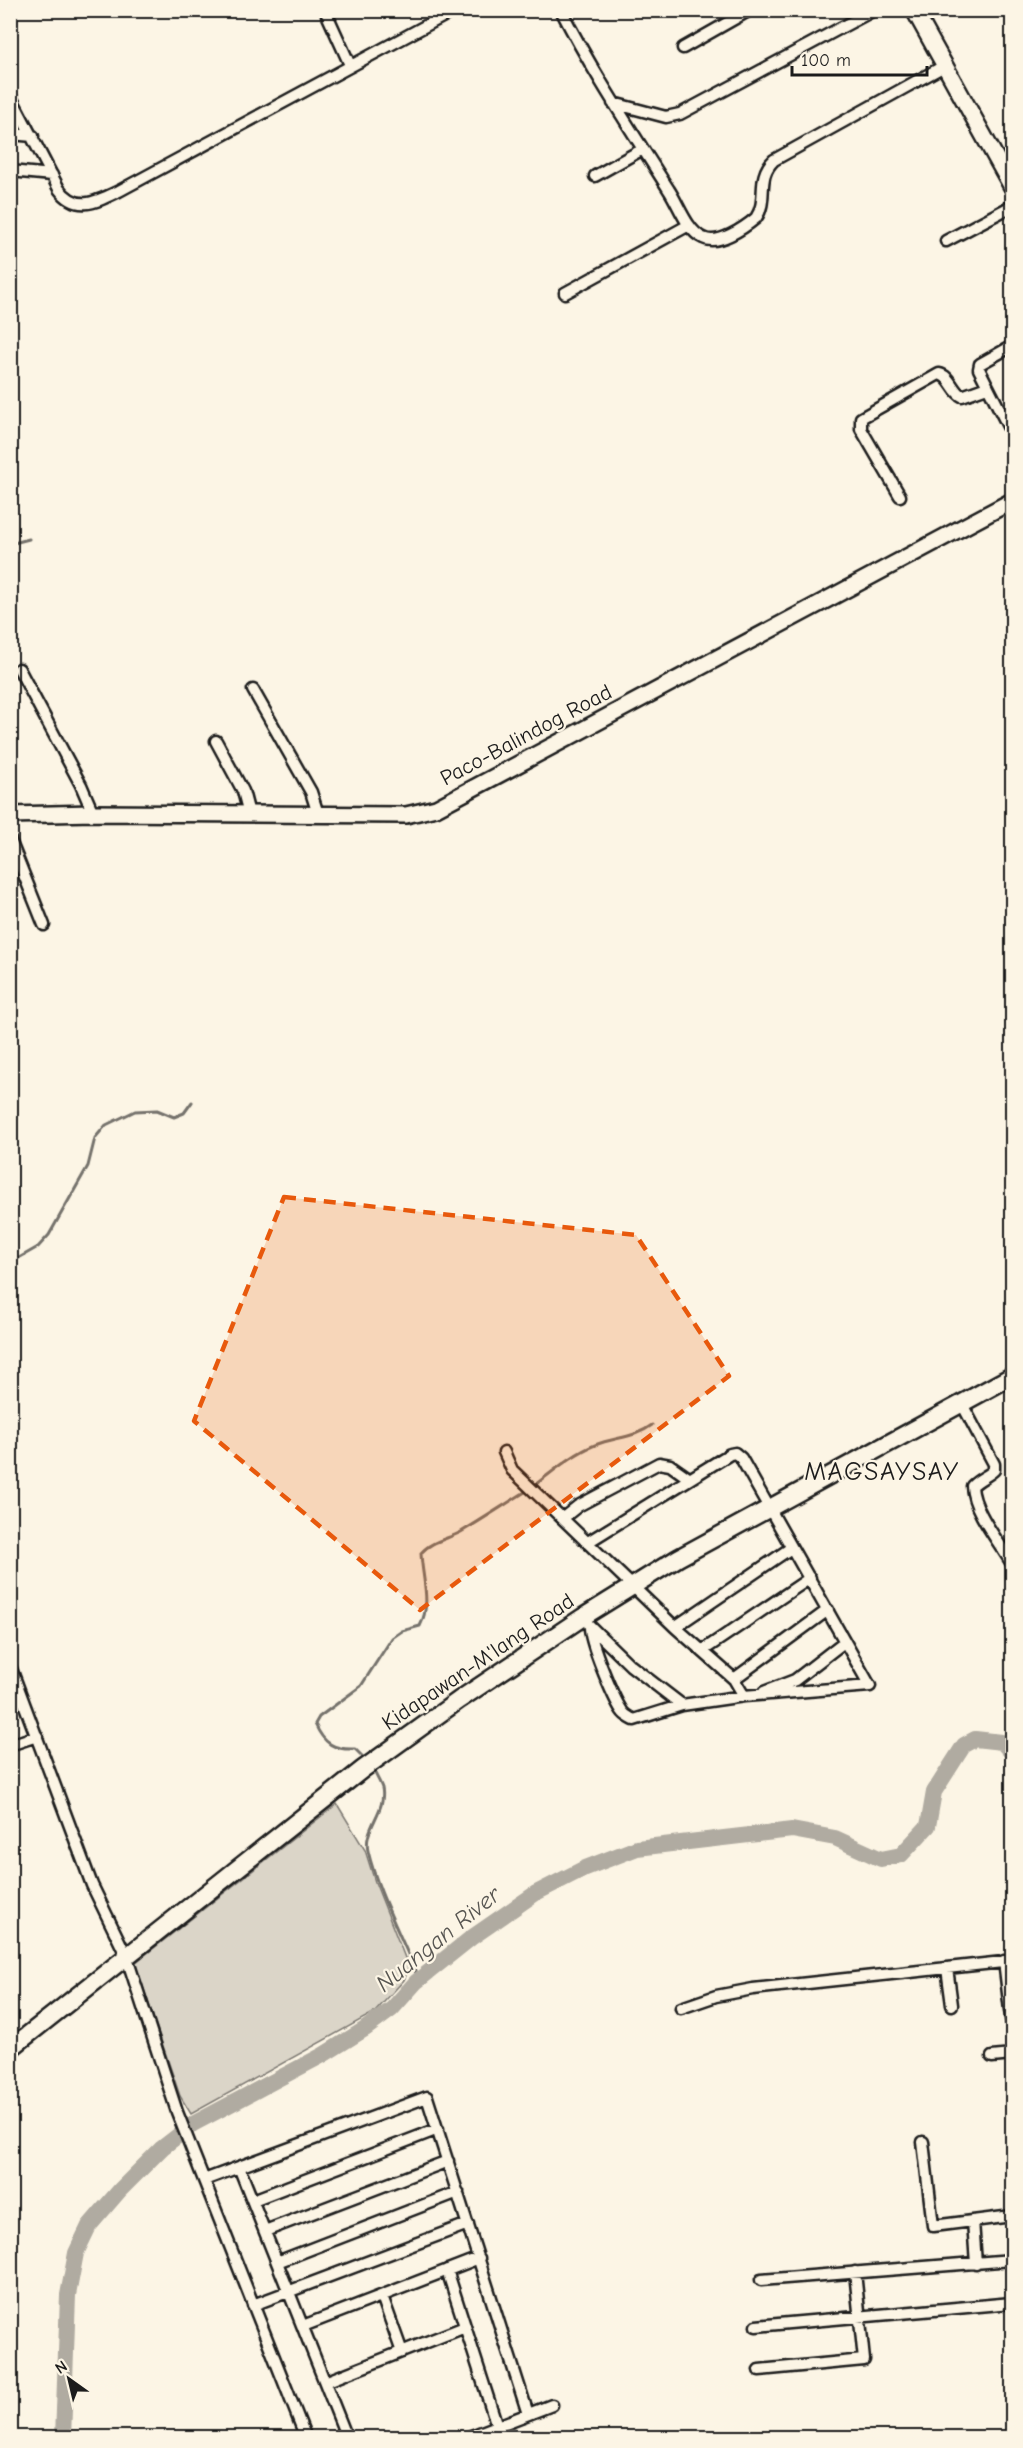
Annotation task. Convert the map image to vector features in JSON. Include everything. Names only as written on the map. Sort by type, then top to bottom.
[{"type":"main road","name":"Kidapawan-M'lang Road","points":[[10,2049],[363,1769],[459,1701],[586,1621],[632,1585],[717,1536],[1012,1376]]},
{"type":"street","points":[[325,10],[350,65]]},
{"type":"street","points":[[10,95],[59,189],[71,201],[84,204],[104,198],[455,10]]},
{"type":"street","points":[[561,10],[613,103],[689,225],[700,237],[714,241],[750,223],[760,213],[764,172],[774,160],[944,66]]},
{"type":"street","points":[[683,48],[750,10]]},
{"type":"street","points":[[613,103],[666,117],[680,114],[874,10]]},
{"type":"street","points":[[914,10],[1012,187]]},
{"type":"street","points":[[10,134],[33,136]]},
{"type":"street","points":[[595,176],[643,149]]},
{"type":"street","points":[[10,171],[52,175]]},
{"type":"street","points":[[946,241],[1012,206]]},
{"type":"street","points":[[565,293],[689,225]]},
{"type":"street","points":[[1012,346],[979,367],[1012,434]]},
{"type":"street","points":[[900,496],[861,429],[861,418],[939,374],[947,377],[956,392],[962,396],[987,387]]},
{"type":"street","name":"Paco-Balindog Road","points":[[10,815],[406,814],[436,808],[1012,501]]},
{"type":"street","points":[[19,669],[81,785],[93,813]]},
{"type":"street","points":[[253,690],[311,792],[318,814]]},
{"type":"street","points":[[216,741],[243,791],[249,814]]},
{"type":"street","points":[[10,840],[44,925]]},
{"type":"street","points":[[962,1404],[994,1464],[994,1470],[972,1486],[973,1494],[977,1505],[1012,1564]]},
{"type":"street","points":[[504,1452],[512,1470],[675,1627],[734,1679],[748,1696]]},
{"type":"street","points":[[586,1621],[594,1646],[626,1715],[634,1720],[681,1705],[748,1696],[870,1686],[741,1458],[735,1453],[588,1542]]},
{"type":"street","points":[[563,1518],[578,1506],[659,1463],[670,1465],[690,1479]]},
{"type":"street","points":[[675,1627],[791,1548]]},
{"type":"street","points":[[702,1651],[810,1578]]},
{"type":"street","points":[[734,1679],[828,1610]]},
{"type":"street","points":[[586,1621],[630,1665],[681,1705]]},
{"type":"street","points":[[748,1696],[795,1680],[844,1642]]},
{"type":"street","points":[[10,1666],[92,1885],[126,1955],[177,2112],[306,2438]]},
{"type":"street","points":[[10,1744],[37,1736]]},
{"type":"street","points":[[681,2008],[716,1996],[753,1989],[1008,1961],[1012,2026]]},
{"type":"street","points":[[947,1968],[952,2004]]},
{"type":"street","points":[[992,2057],[1012,2055]]},
{"type":"street","points":[[204,2180],[427,2097],[528,2414]]},
{"type":"street","points":[[253,2200],[438,2129]]},
{"type":"street","points":[[923,2142],[933,2226],[1012,2216]]},
{"type":"street","points":[[265,2231],[448,2161]]},
{"type":"street","points":[[239,2166],[347,2438]]},
{"type":"street","points":[[277,2262],[458,2192]]},
{"type":"street","points":[[973,2221],[976,2264]]},
{"type":"street","points":[[252,2305],[468,2224]]},
{"type":"street","points":[[303,2326],[479,2258]]},
{"type":"street","points":[[761,2280],[1012,2260]]},
{"type":"street","points":[[447,2271],[496,2426]]},
{"type":"street","points":[[759,2370],[864,2360],[855,2272]]},
{"type":"street","points":[[381,2296],[402,2352]]},
{"type":"street","points":[[756,2326],[1012,2303]]},
{"type":"street","points":[[325,2382],[465,2327]]},
{"type":"street","points":[[466,2438],[552,2405]]},
{"type":"highlighted area","points":[[284,1197],[636,1235],[729,1376],[420,1610],[194,1421]]},
{"type":"shaded area","points":[[337,1804],[365,1850],[375,1882],[409,1968],[404,1980],[375,2012],[191,2114],[180,2096],[135,1963]]},
{"type":"waterway","points":[[10,544],[29,539]]},
{"type":"waterway","points":[[10,1263],[38,1247],[49,1235],[88,1166],[95,1138],[106,1125],[135,1111],[157,1110],[174,1117],[184,1113],[192,1102]]},
{"type":"waterway","points":[[536,1484],[579,1453],[602,1442],[632,1435],[652,1425]]},
{"type":"waterway","points":[[363,1757],[355,1749],[335,1747],[326,1741],[315,1724],[319,1717],[361,1686],[392,1638],[402,1631],[420,1626],[424,1617],[426,1599],[421,1553],[435,1543],[461,1532],[525,1492]]},
{"type":"waterway","name":"Nuangan River","points":[[63,2438],[68,2295],[76,2253],[89,2226],[120,2190],[162,2148],[193,2124],[323,2055],[365,2029],[392,2009],[416,1982],[471,1938],[536,1893],[583,1869],[637,1848],[792,1830],[835,1838],[881,1859],[901,1855],[928,1826],[934,1792],[964,1745],[975,1739],[1002,1742],[1012,1753]]},
{"type":"waterway","points":[[374,1771],[383,1796],[369,1835],[368,1851],[383,1898],[416,1973],[416,1982]]},
{"type":"district","name":"MAGSAYSAY","points":[[882,1472]]}]
